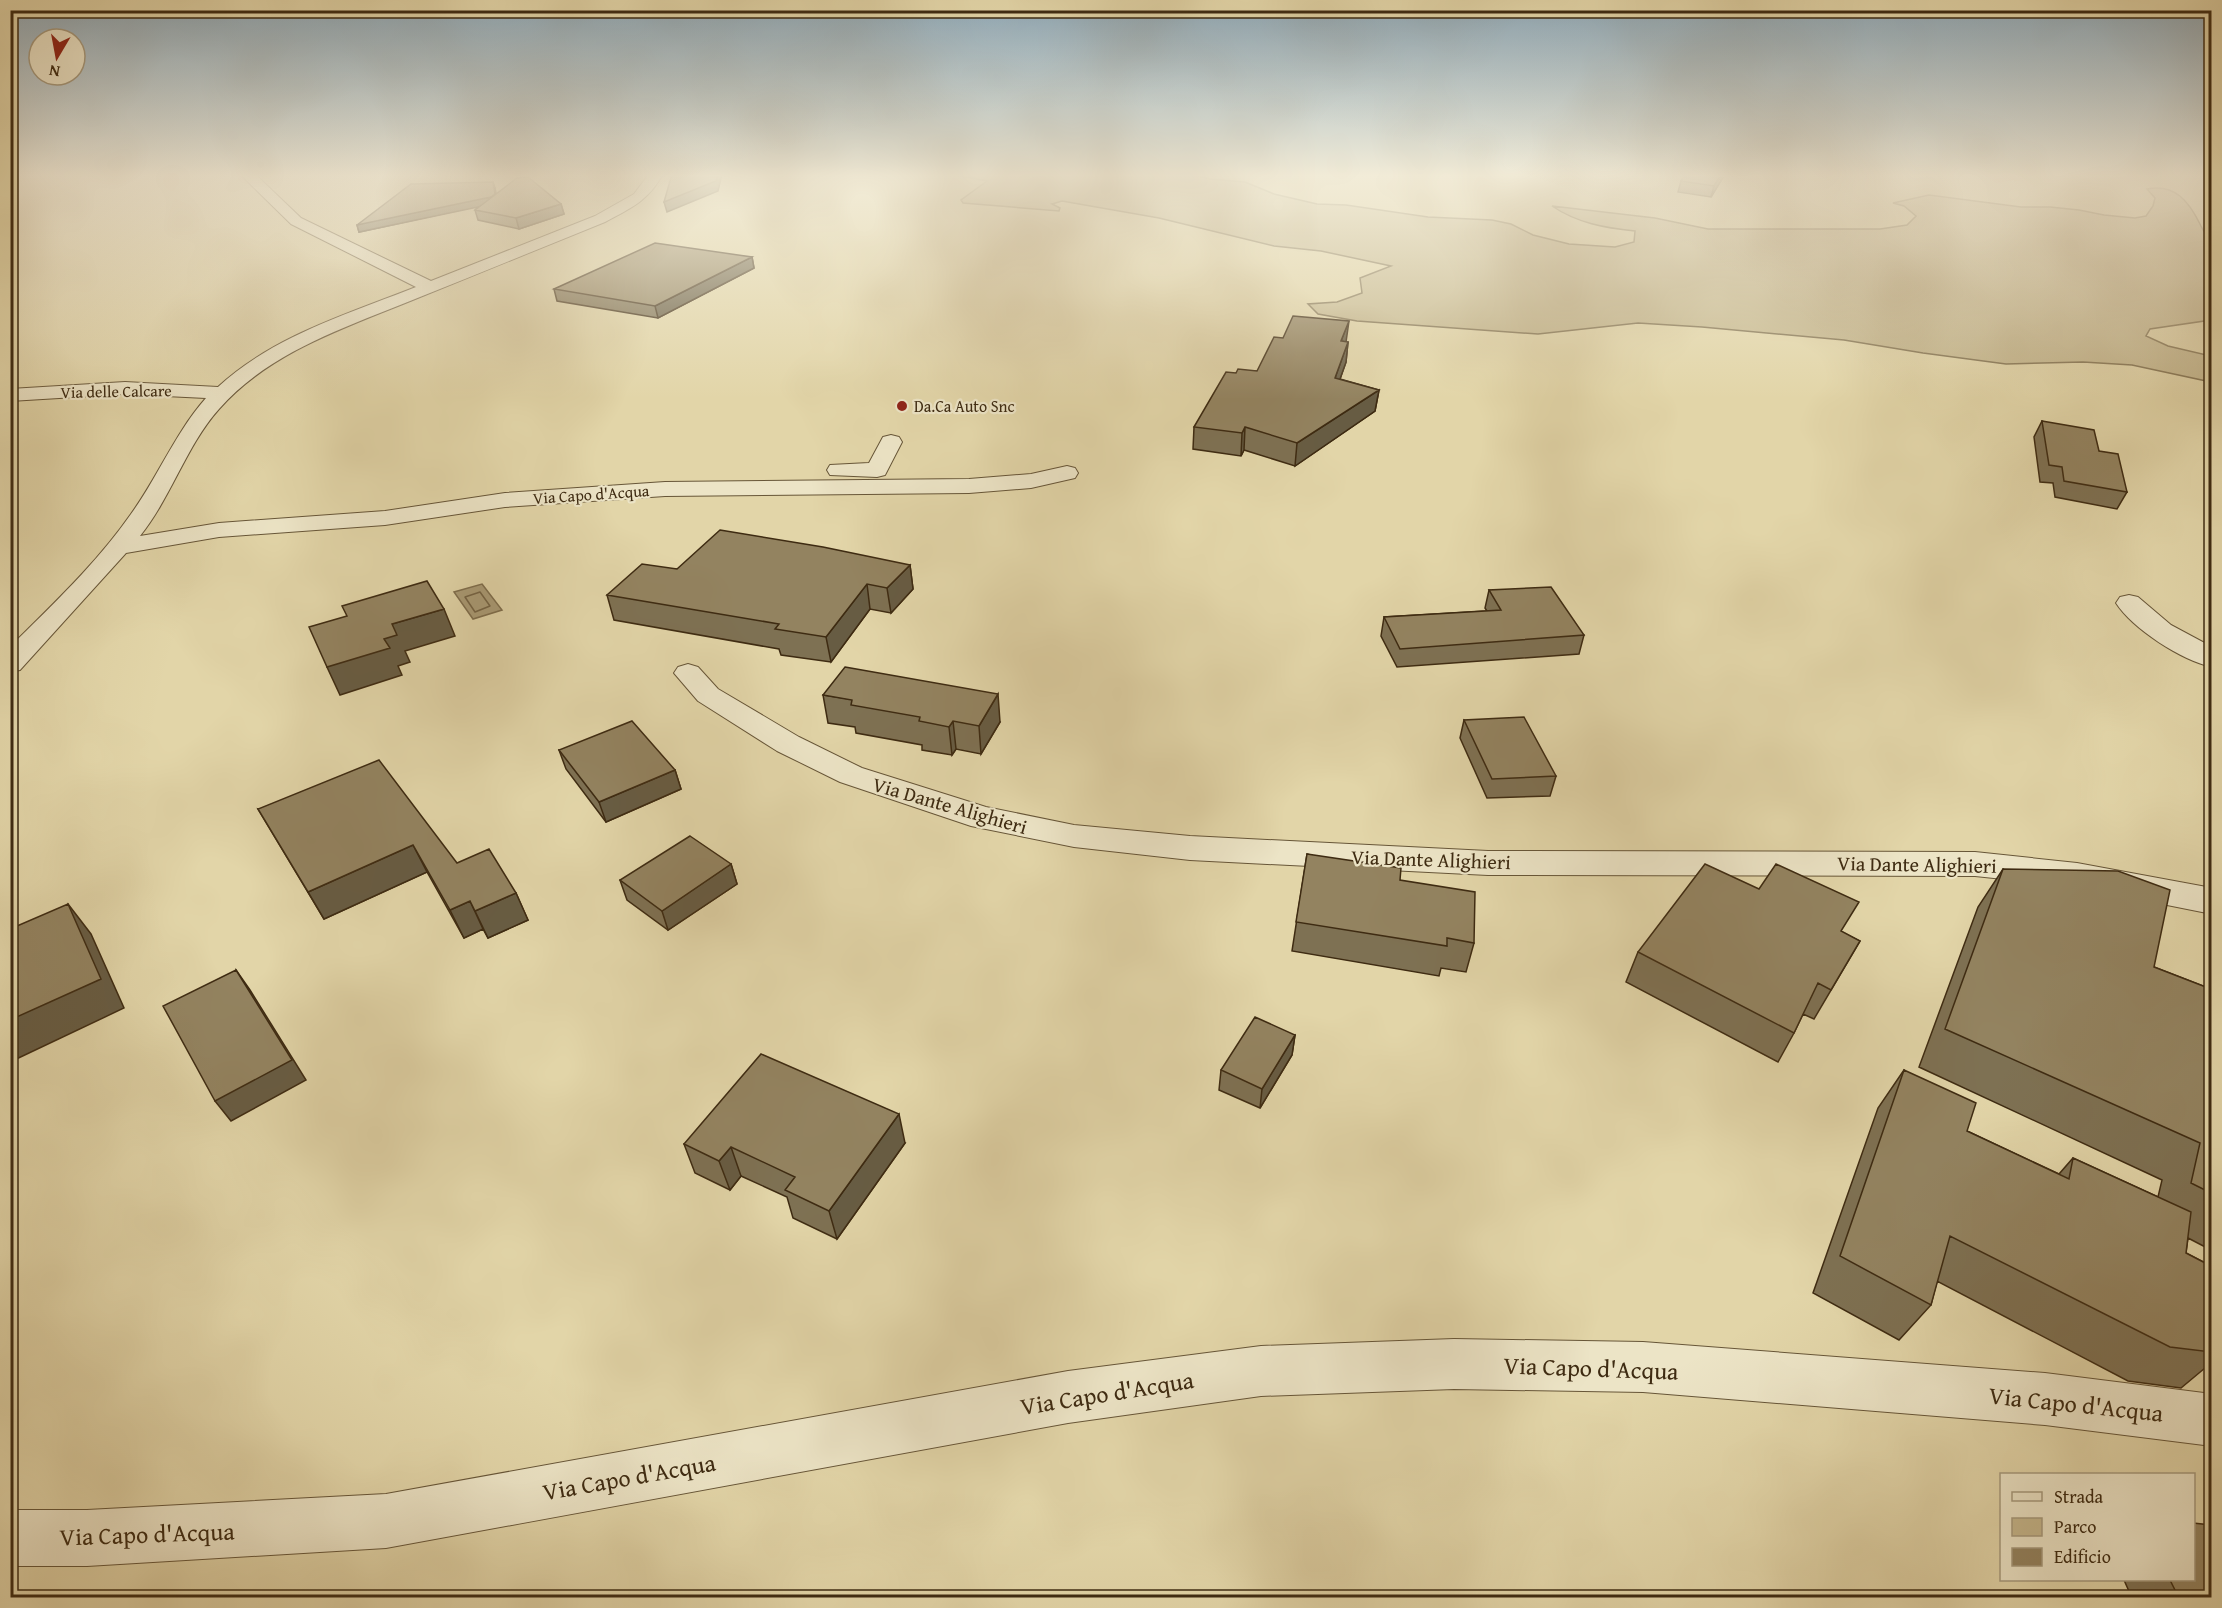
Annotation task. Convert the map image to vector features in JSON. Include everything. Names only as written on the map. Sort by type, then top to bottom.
[{"type":"street","points":[[353,249],[430,287]]},
{"type":"street","points":[[10,664],[95,575],[118,547],[163,485],[196,424],[222,393],[245,372],[280,350],[367,311],[526,249]]},
{"type":"street","name":"Via delle Calcare","points":[[10,395],[119,388],[222,393]]},
{"type":"street","points":[[743,487],[754,471],[877,470],[891,442]]},
{"type":"street","name":"Via Capo d'Acqua","points":[[118,547],[219,530],[385,518],[505,500],[664,489],[969,486],[1031,481],[1067,474]]},
{"type":"street","points":[[2129,603],[2161,631],[2211,659]]},
{"type":"street","name":"Via Dante Alighieri","points":[[688,673],[708,695],[788,744],[851,775],[983,818],[1074,836],[1190,848],[1488,863],[1941,862],[1998,864],[2097,878],[2211,901]]},
{"type":"street","name":"Via Capo d'Acqua","points":[[10,1538],[87,1538],[386,1521],[1068,1397],[1272,1370],[1454,1364],[1643,1367],[2045,1399],[2211,1420]]},
{"type":"green space","points":[[1303,249],[2212,249],[2211,320],[2150,329],[2146,336],[2168,346],[2211,356],[2211,382],[2132,365],[2083,362],[2006,364],[1844,340],[1702,327],[1638,323],[1538,334],[1357,321],[1318,314],[1308,304],[1337,302],[1362,293],[1360,278],[1391,266]]},
{"type":"water","points":[[482,584],[502,610],[473,619],[454,592]]},
{"type":"building","points":[[642,249],[697,249],[752,257],[655,306],[554,289]]},
{"type":"building","points":[[1293,316],[1349,321],[1341,341],[1348,342],[1335,378],[1379,390],[1297,443],[1245,427],[1242,433],[1194,427],[1226,372],[1236,373],[1238,369],[1257,371],[1274,337],[1283,338]]},
{"type":"building","points":[[2042,421],[2094,430],[2099,451],[2118,454],[2127,492],[2064,481],[2062,467],[2049,465]]},
{"type":"building","points":[[720,530],[823,547],[910,565],[887,588],[867,584],[826,637],[775,629],[779,624],[607,595],[642,564],[677,569]]},
{"type":"building","points":[[427,581],[444,609],[392,624],[397,635],[384,639],[390,648],[327,667],[309,627],[347,616],[342,606]]},
{"type":"building","points":[[1551,587],[1584,635],[1400,649],[1384,617],[1501,610],[1489,590]]},
{"type":"building","points":[[845,667],[998,694],[979,726],[953,721],[949,727],[919,721],[920,717],[851,705],[852,700],[823,695]]},
{"type":"building","points":[[1524,717],[1556,776],[1492,779],[1464,720]]},
{"type":"building","points":[[632,721],[675,770],[599,802],[559,750]]},
{"type":"building","points":[[379,760],[457,863],[489,849],[516,893],[475,911],[470,901],[450,910],[413,845],[308,892],[258,809]]},
{"type":"building","points":[[690,836],[731,864],[662,911],[620,880]]},
{"type":"building","points":[[1307,854],[1401,868],[1400,880],[1475,892],[1474,943],[1447,938],[1447,946],[1296,922]]},
{"type":"building","points":[[1705,864],[1759,889],[1776,864],[1859,902],[1841,931],[1860,941],[1831,990],[1818,983],[1794,1033],[1638,952]]},
{"type":"building","points":[[2003,869],[2118,871],[2170,890],[2154,967],[2211,989],[2211,1193],[2191,1183],[2200,1143],[1945,1029]]},
{"type":"building","points":[[68,904],[101,979],[10,1020],[10,929]]},
{"type":"building","points":[[236,970],[292,1060],[215,1101],[163,1006]]},
{"type":"building","points":[[1255,1017],[1295,1035],[1262,1089],[1221,1070]]},
{"type":"building","points":[[761,1054],[899,1114],[829,1211],[785,1190],[795,1177],[731,1147],[719,1161],[684,1144]]},
{"type":"building","points":[[1904,1070],[1976,1103],[1967,1131],[2069,1179],[2073,1158],[2191,1212],[2186,1253],[2211,1266],[2211,1352],[2170,1347],[1950,1236],[1931,1305],[1840,1256]]},
{"type":"building","points":[[2195,1523],[2211,1525],[2211,1598],[2179,1598],[2170,1581],[2195,1581]]},
{"type":"place","name":"Da.Ca Auto Snc","points":[[902,406]]}]
